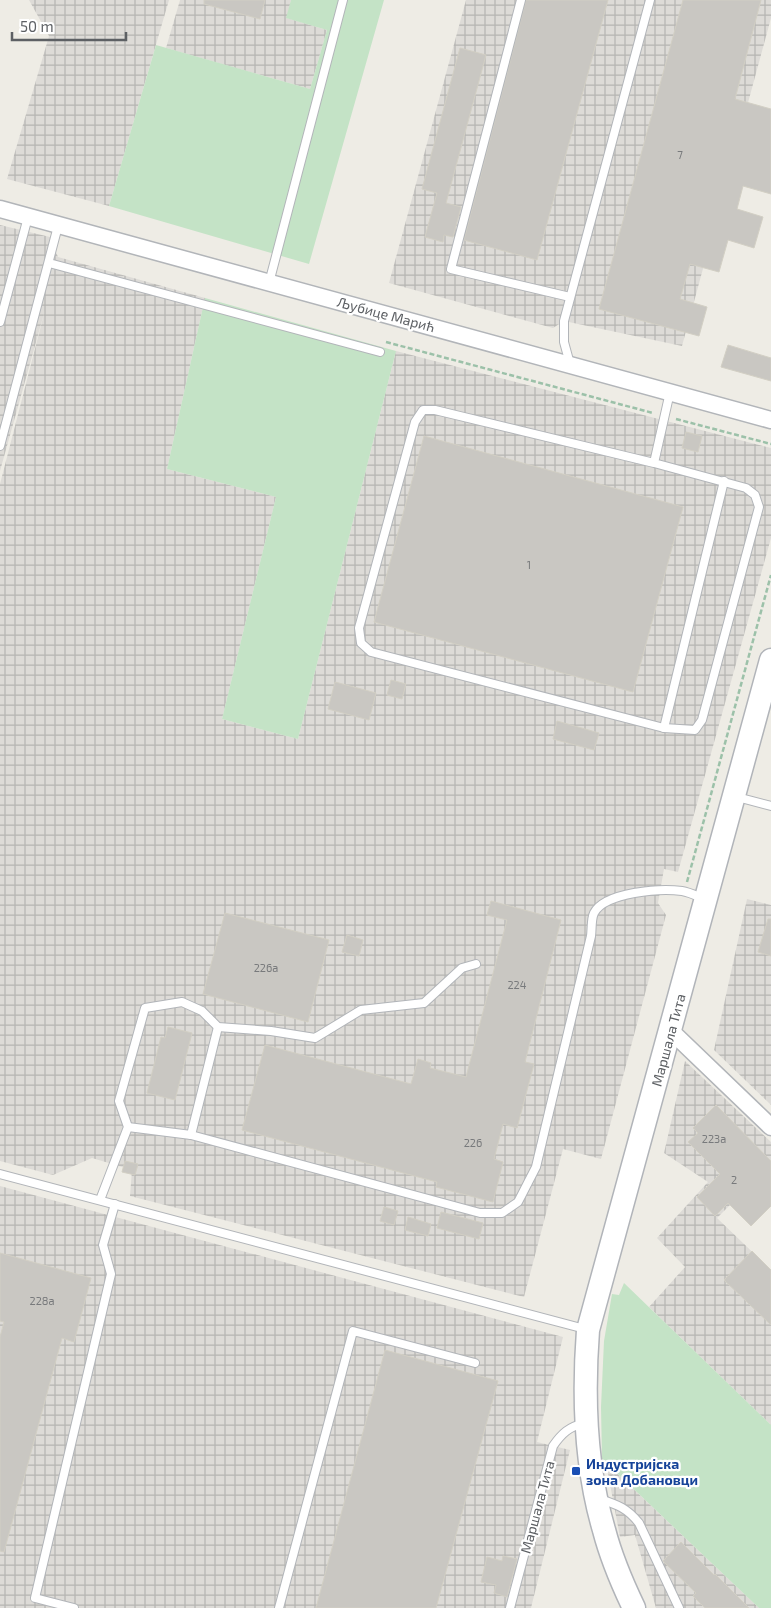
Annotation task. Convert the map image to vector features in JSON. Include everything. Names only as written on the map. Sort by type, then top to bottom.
[{"type":"main road","name":"Маршала Тита","points":[[634,1608],[603,1529],[590,1464],[586,1423],[585,1377],[588,1330],[771,660]]},
{"type":"street","name":"Љубице Марић","points":[[0,209],[771,420]]},
{"type":"street","points":[[670,1031],[771,1128]]},
{"type":"lane","points":[[269,283],[343,0]]},
{"type":"lane","points":[[521,0],[451,269],[570,297]]},
{"type":"lane","points":[[570,364],[564,342],[564,321],[650,0]]},
{"type":"lane","points":[[0,322],[28,217]]},
{"type":"lane","points":[[0,446],[58,226]]},
{"type":"lane","points":[[49,263],[380,352]]},
{"type":"lane","points":[[654,463],[670,392]]},
{"type":"lane","points":[[423,410],[435,410],[724,481],[746,488],[755,495],[759,508],[702,720],[695,730],[664,728],[371,652],[361,643],[359,628],[415,422],[423,410]]},
{"type":"lane","points":[[664,728],[724,481]]},
{"type":"lane","points":[[735,797],[771,806]]},
{"type":"lane","points":[[128,1127],[191,1135],[480,1213],[502,1214],[518,1202],[536,1167],[591,936],[594,913],[603,903],[618,897],[660,890],[684,891],[706,900]]},
{"type":"lane","points":[[100,1200],[128,1127],[119,1101],[145,1008],[182,1002],[202,1011],[218,1027],[271,1031],[316,1038],[361,1010],[424,1002],[462,968],[476,964]]},
{"type":"lane","points":[[191,1135],[218,1027]]},
{"type":"lane","points":[[0,1174],[588,1330]]},
{"type":"lane","points":[[74,1608],[36,1598],[111,1274],[103,1245],[115,1204]]},
{"type":"lane","points":[[279,1608],[353,1331],[475,1363]]},
{"type":"lane","name":"Маршала Тита","points":[[510,1608],[553,1446],[561,1434],[573,1426],[586,1423]]},
{"type":"lane","points":[[596,1498],[617,1504],[629,1511],[639,1523],[679,1608]]},
{"type":"path","points":[[377,340],[771,444]]},
{"type":"path","points":[[684,891],[771,575]]},
{"type":"shaded area","points":[[29,0],[169,0],[109,206],[7,179],[49,36]]},
{"type":"shaded area","points":[[180,0],[291,0],[287,18],[327,30],[310,89],[166,48]]},
{"type":"shaded area","points":[[466,0],[771,0],[771,18],[682,346],[564,321],[553,328],[389,283]]},
{"type":"shaded area","points":[[0,225],[50,237],[58,257],[205,298],[167,469],[276,497],[222,719],[298,739],[396,351],[771,448],[771,538],[678,872],[664,869],[658,903],[666,915],[601,1159],[563,1149],[524,1297],[130,1196],[132,1170],[92,1158],[53,1175],[0,1161],[0,484],[45,310],[0,471]]},
{"type":"shaded area","points":[[747,899],[771,905],[771,1105],[714,1050]]},
{"type":"shaded area","points":[[685,1061],[771,1142],[771,1164],[717,1218],[771,1270],[771,1425],[649,1307],[685,1267],[657,1238],[708,1182],[664,1153]]},
{"type":"shaded area","points":[[0,1186],[563,1337],[537,1442],[570,1450],[531,1608],[0,1608]]},
{"type":"shaded area","points":[[606,1463],[759,1608],[656,1608],[635,1535],[620,1537]]},
{"type":"green space","points":[[291,0],[384,0],[309,264],[109,206],[156,45],[310,89],[327,30],[286,18]]},
{"type":"green space","points":[[205,298],[396,351],[298,739],[222,719],[276,497],[167,469]]},
{"type":"green space","points":[[624,1283],[771,1425],[771,1608],[759,1608],[602,1459],[601,1407],[604,1341],[612,1294],[619,1295]]},
{"type":"building","points":[[204,0],[265,0],[260,19],[204,4]]},
{"type":"building","points":[[526,0],[608,0],[537,260],[464,240]]},
{"type":"building","points":[[683,0],[761,0],[735,99],[771,109],[771,194],[743,186],[737,209],[763,217],[754,248],[728,240],[719,272],[690,264],[680,299],[707,307],[699,336],[599,309]]},
{"type":"building","points":[[460,48],[486,55],[446,203],[461,207],[453,237],[444,235],[443,242],[425,237],[437,193],[422,189]]},
{"type":"building","points":[[728,345],[771,358],[771,381],[721,367]]},
{"type":"building","points":[[686,432],[702,436],[698,452],[682,448]]},
{"type":"building","points":[[424,436],[683,507],[633,692],[374,622]]},
{"type":"building","points":[[391,680],[406,684],[402,699],[387,695]]},
{"type":"building","points":[[335,682],[376,693],[369,720],[328,709]]},
{"type":"building","points":[[557,721],[599,733],[594,750],[553,739]]},
{"type":"building","points":[[491,901],[561,920],[525,1062],[534,1064],[517,1128],[503,1124],[494,1159],[503,1162],[493,1202],[436,1187],[437,1182],[242,1130],[265,1045],[411,1084],[418,1059],[431,1063],[430,1068],[466,1077],[507,920],[487,915]]},
{"type":"building","points":[[225,913],[329,940],[308,1022],[203,994]]},
{"type":"building","points":[[768,919],[771,919],[771,956],[758,952]]},
{"type":"building","points":[[347,935],[363,940],[359,956],[342,952]]},
{"type":"building","points":[[168,1027],[192,1033],[175,1100],[147,1093],[161,1037],[165,1038]]},
{"type":"building","points":[[716,1105],[771,1161],[771,1206],[751,1226],[728,1203],[715,1216],[697,1197],[720,1174],[688,1142],[698,1133],[693,1128]]},
{"type":"building","points":[[125,1161],[138,1164],[135,1175],[122,1172]]},
{"type":"building","points":[[384,1207],[398,1211],[394,1225],[380,1221]]},
{"type":"building","points":[[441,1212],[483,1223],[479,1239],[437,1228]]},
{"type":"building","points":[[408,1217],[431,1224],[428,1236],[405,1230]]},
{"type":"building","points":[[752,1251],[771,1270],[771,1325],[724,1280]]},
{"type":"building","points":[[0,1253],[91,1278],[74,1342],[62,1338],[4,1552],[0,1551],[0,1337],[4,1322],[0,1321]]},
{"type":"building","points":[[385,1350],[498,1381],[436,1608],[316,1608]]},
{"type":"building","points":[[681,1542],[749,1608],[705,1608],[693,1596],[696,1593],[663,1561]]},
{"type":"building","points":[[503,1556],[517,1559],[507,1597],[494,1593],[496,1585],[481,1582],[487,1557],[502,1561]]},
{"type":"place","name":"Индустријска зона Добановци","points":[[576,1471]]}]
